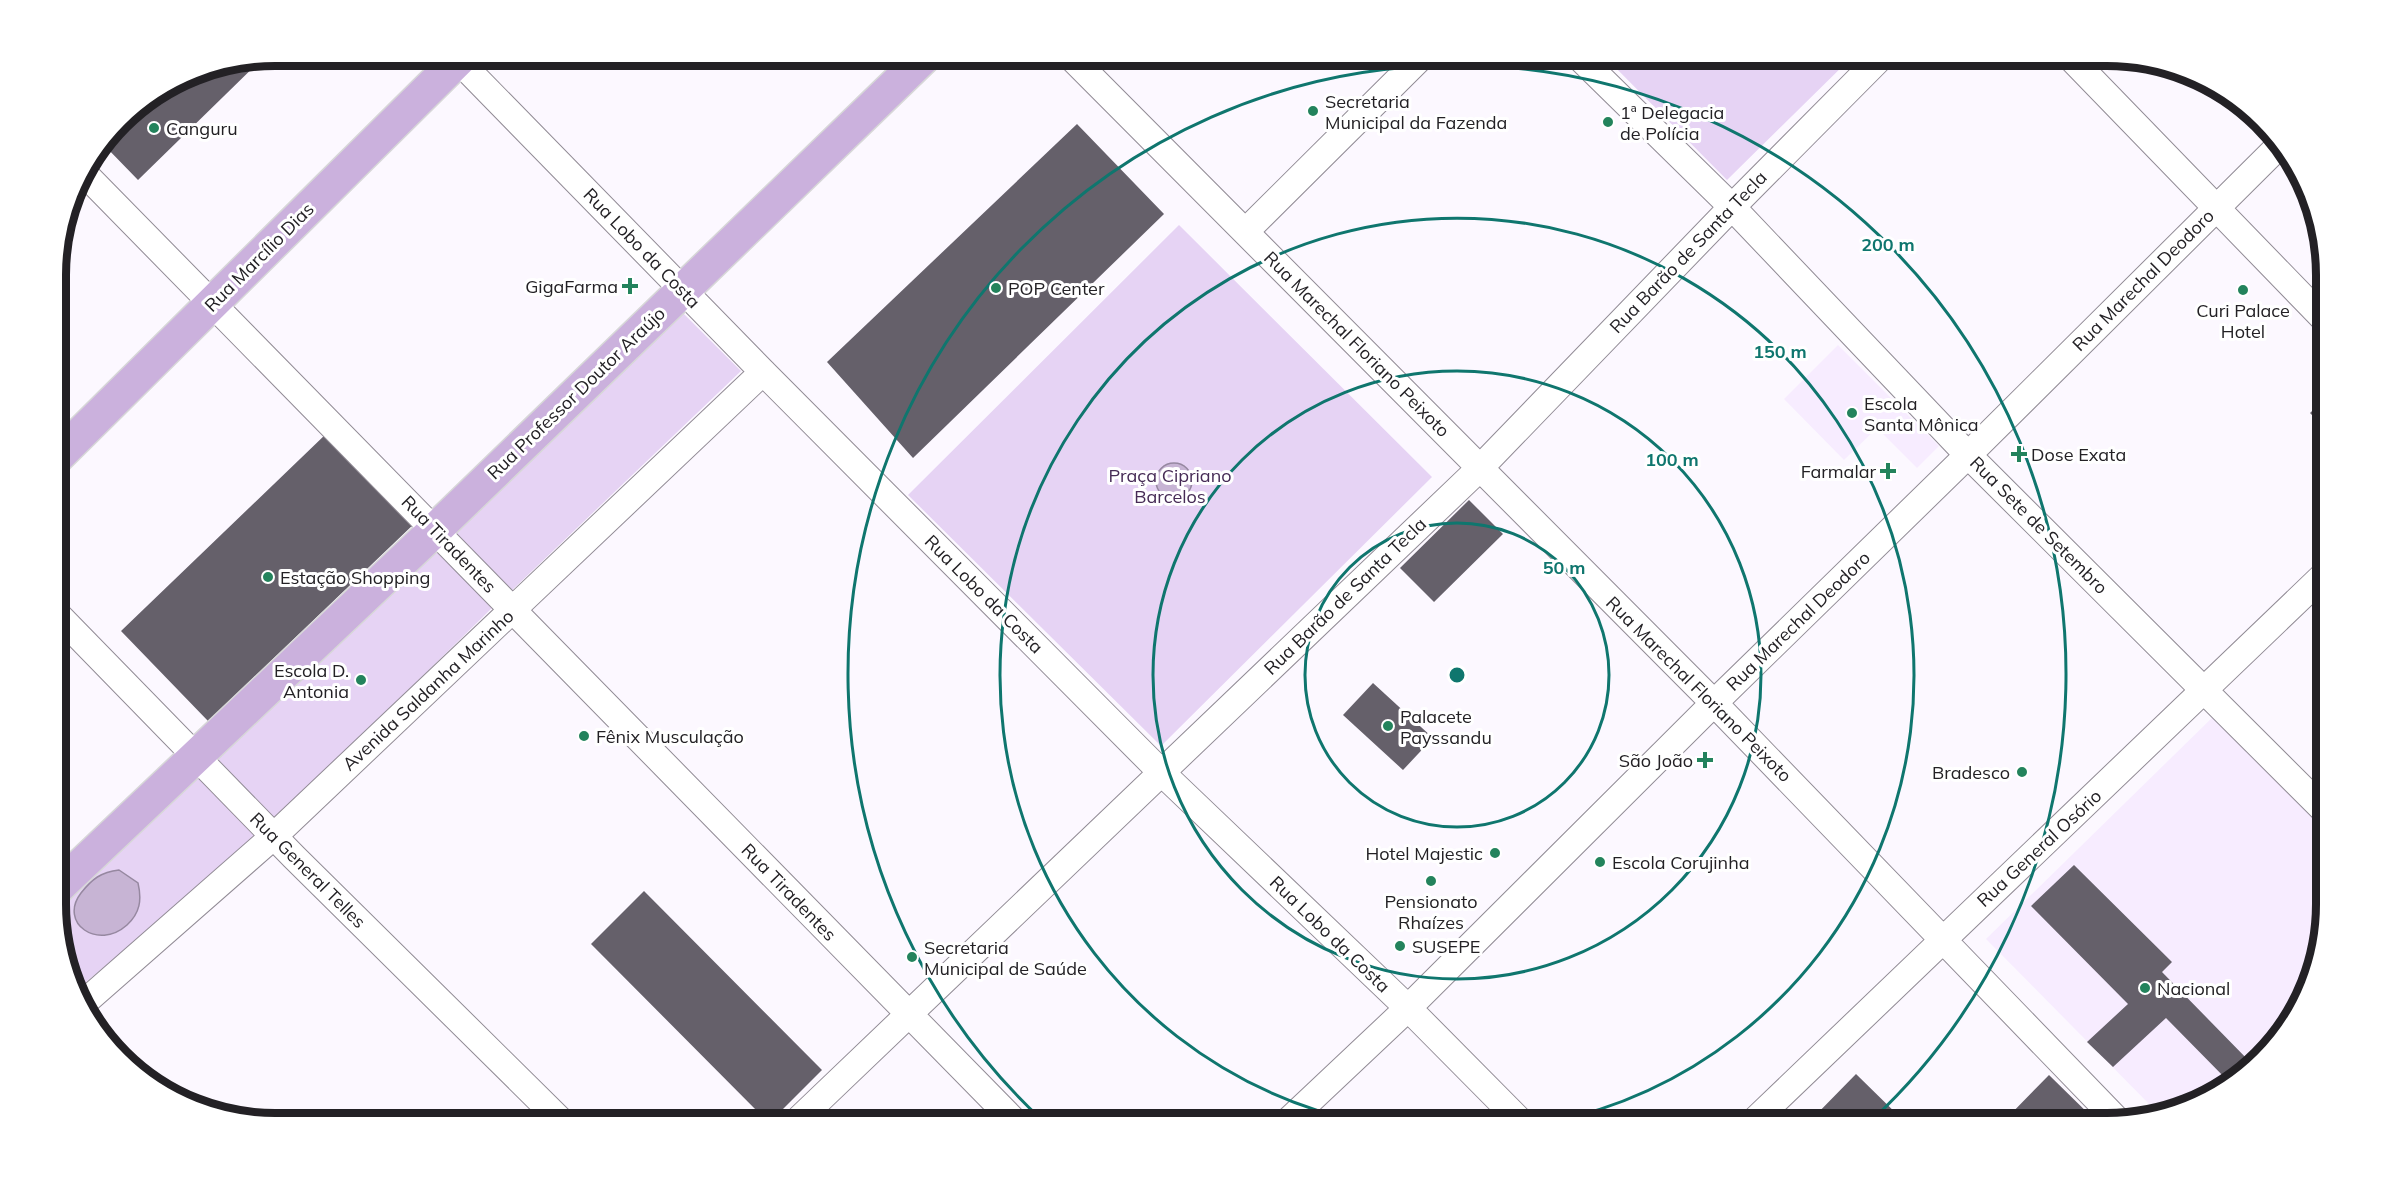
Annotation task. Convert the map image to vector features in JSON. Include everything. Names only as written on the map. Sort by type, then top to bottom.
[{"type":"main road","name":"Rua Marcílio Dias","points":[[66,448],[449,66]]},
{"type":"main road","name":"Rua Professor Doutor Araújo","points":[[435,530],[915,66]]},
{"type":"main road","points":[[66,880],[435,530]]},
{"type":"street","name":"Rua Lobo da Costa","points":[[467,66],[763,372],[1162,773],[1408,1008],[1512,1113]]},
{"type":"street","name":"Rua Marechal Floriano Peixoto","points":[[1080,66],[1714,703],[2110,1113]]},
{"type":"street","points":[[1246,231],[1412,66]]},
{"type":"street","name":"Rua Sete de Setembro","points":[[1588,66],[1731,207],[1968,455],[2316,802]]},
{"type":"street","name":"Rua Barão de Santa Tecla","points":[[805,1113],[1480,468],[1731,207],[1872,66]]},
{"type":"street","points":[[2079,66],[2316,311]]},
{"type":"street","name":"Rua Marechal Deodoro","points":[[1297,1113],[1408,1008],[2274,150]]},
{"type":"street","name":"Rua Tiradentes","points":[[90,179],[1006,1113]]},
{"type":"street","name":"Avenida Saldanha Marinho","points":[[89,998],[274,836],[763,372]]},
{"type":"street","name":"Rua General Osório","points":[[1762,1113],[2316,583]]},
{"type":"street","name":"Rua General Telles","points":[[66,623],[274,836],[552,1113]]},
{"type":"shaded area","name":"Escola Santa Mônica","points":[[1838,345],[1939,446],[1917,468],[1877,428],[1844,460],[1784,399]]},
{"type":"shaded area","points":[[1174,463],[1187,468],[1192,481],[1187,494],[1174,499],[1161,494],[1156,481],[1161,468]]},
{"type":"shaded area","points":[[2217,713],[2316,815],[2314,931],[2309,958],[2300,984],[2281,1020],[2245,1061],[2223,1078],[2174,1102],[2153,1108],[1986,939]]},
{"type":"shaded area","points":[[119,870],[138,883],[140,901],[135,916],[116,932],[104,935],[84,930],[74,914],[75,904],[81,893],[97,877]]},
{"type":"green space","points":[[1614,66],[1843,66],[1727,180]]},
{"type":"green space","name":"Praça Cipriano Barcelos","points":[[1179,225],[1432,477],[1161,746],[908,495]]},
{"type":"green space","points":[[681,311],[741,371],[509,593],[449,529]]},
{"type":"green space","points":[[432,545],[493,607],[273,823],[209,758]]},
{"type":"green space","points":[[196,768],[260,837],[82,985],[73,958],[68,931],[66,891]]},
{"type":"building","name":"Canguru","points":[[254,67],[138,180],[108,149],[127,127],[159,101],[195,82],[235,70]]},
{"type":"building","name":"POP Center","points":[[1077,124],[1164,214],[913,458],[827,362]]},
{"type":"building","points":[[2316,407],[2316,419],[2310,413]]},
{"type":"building","name":"Estação Shopping","points":[[327,433],[415,523],[208,721],[121,631]]},
{"type":"building","points":[[1469,500],[1503,534],[1434,602],[1400,568]]},
{"type":"building","name":"Palacete Payssandu","points":[[1373,683],[1433,738],[1403,770],[1343,715]]},
{"type":"building","name":"Nacional","points":[[2074,865],[2172,962],[2162,972],[2247,1059],[2224,1077],[2166,1018],[2113,1067],[2087,1042],[2128,1004],[2031,906]]},
{"type":"building","points":[[644,891],[822,1070],[779,1113],[759,1113],[591,944]]},
{"type":"building","points":[[1856,1074],[1896,1113],[1818,1113]]},
{"type":"building","points":[[2049,1075],[2088,1113],[2012,1113]]},
{"type":"place","name":"Secretaria Municipal da Fazenda","points":[[1313,111]]},
{"type":"place","name":"1ª Delegacia de Polícia","points":[[1608,122]]},
{"type":"place","name":"Canguru","points":[[154,128]]},
{"type":"place","name":"GigaFarma","points":[[630,286]]},
{"type":"place","name":"POP Center","points":[[996,288]]},
{"type":"place","name":"Curi Palace Hotel","points":[[2243,290]]},
{"type":"place","name":"Escola Santa Mônica","points":[[1852,413]]},
{"type":"place","name":"Dose Exata","points":[[2019,454]]},
{"type":"place","name":"Farmalar","points":[[1888,471]]},
{"type":"place","name":"Estação Shopping","points":[[268,577]]},
{"type":"place","name":"Escola D. Antonia","points":[[361,680]]},
{"type":"place","name":"Palacete Payssandu","points":[[1388,726]]},
{"type":"place","name":"Fênix Musculação","points":[[584,736]]},
{"type":"place","name":"São João","points":[[1705,760]]},
{"type":"place","name":"Bradesco","points":[[2022,772]]},
{"type":"place","name":"Hotel Majestic","points":[[1495,853]]},
{"type":"place","name":"Escola Corujinha","points":[[1600,862]]},
{"type":"place","name":"Pensionato Rhaízes","points":[[1431,881]]},
{"type":"place","name":"SUSEPE","points":[[1400,946]]},
{"type":"place","name":"Secretaria Municipal de Saúde","points":[[912,957]]},
{"type":"place","name":"Nacional","points":[[2145,988]]}]
